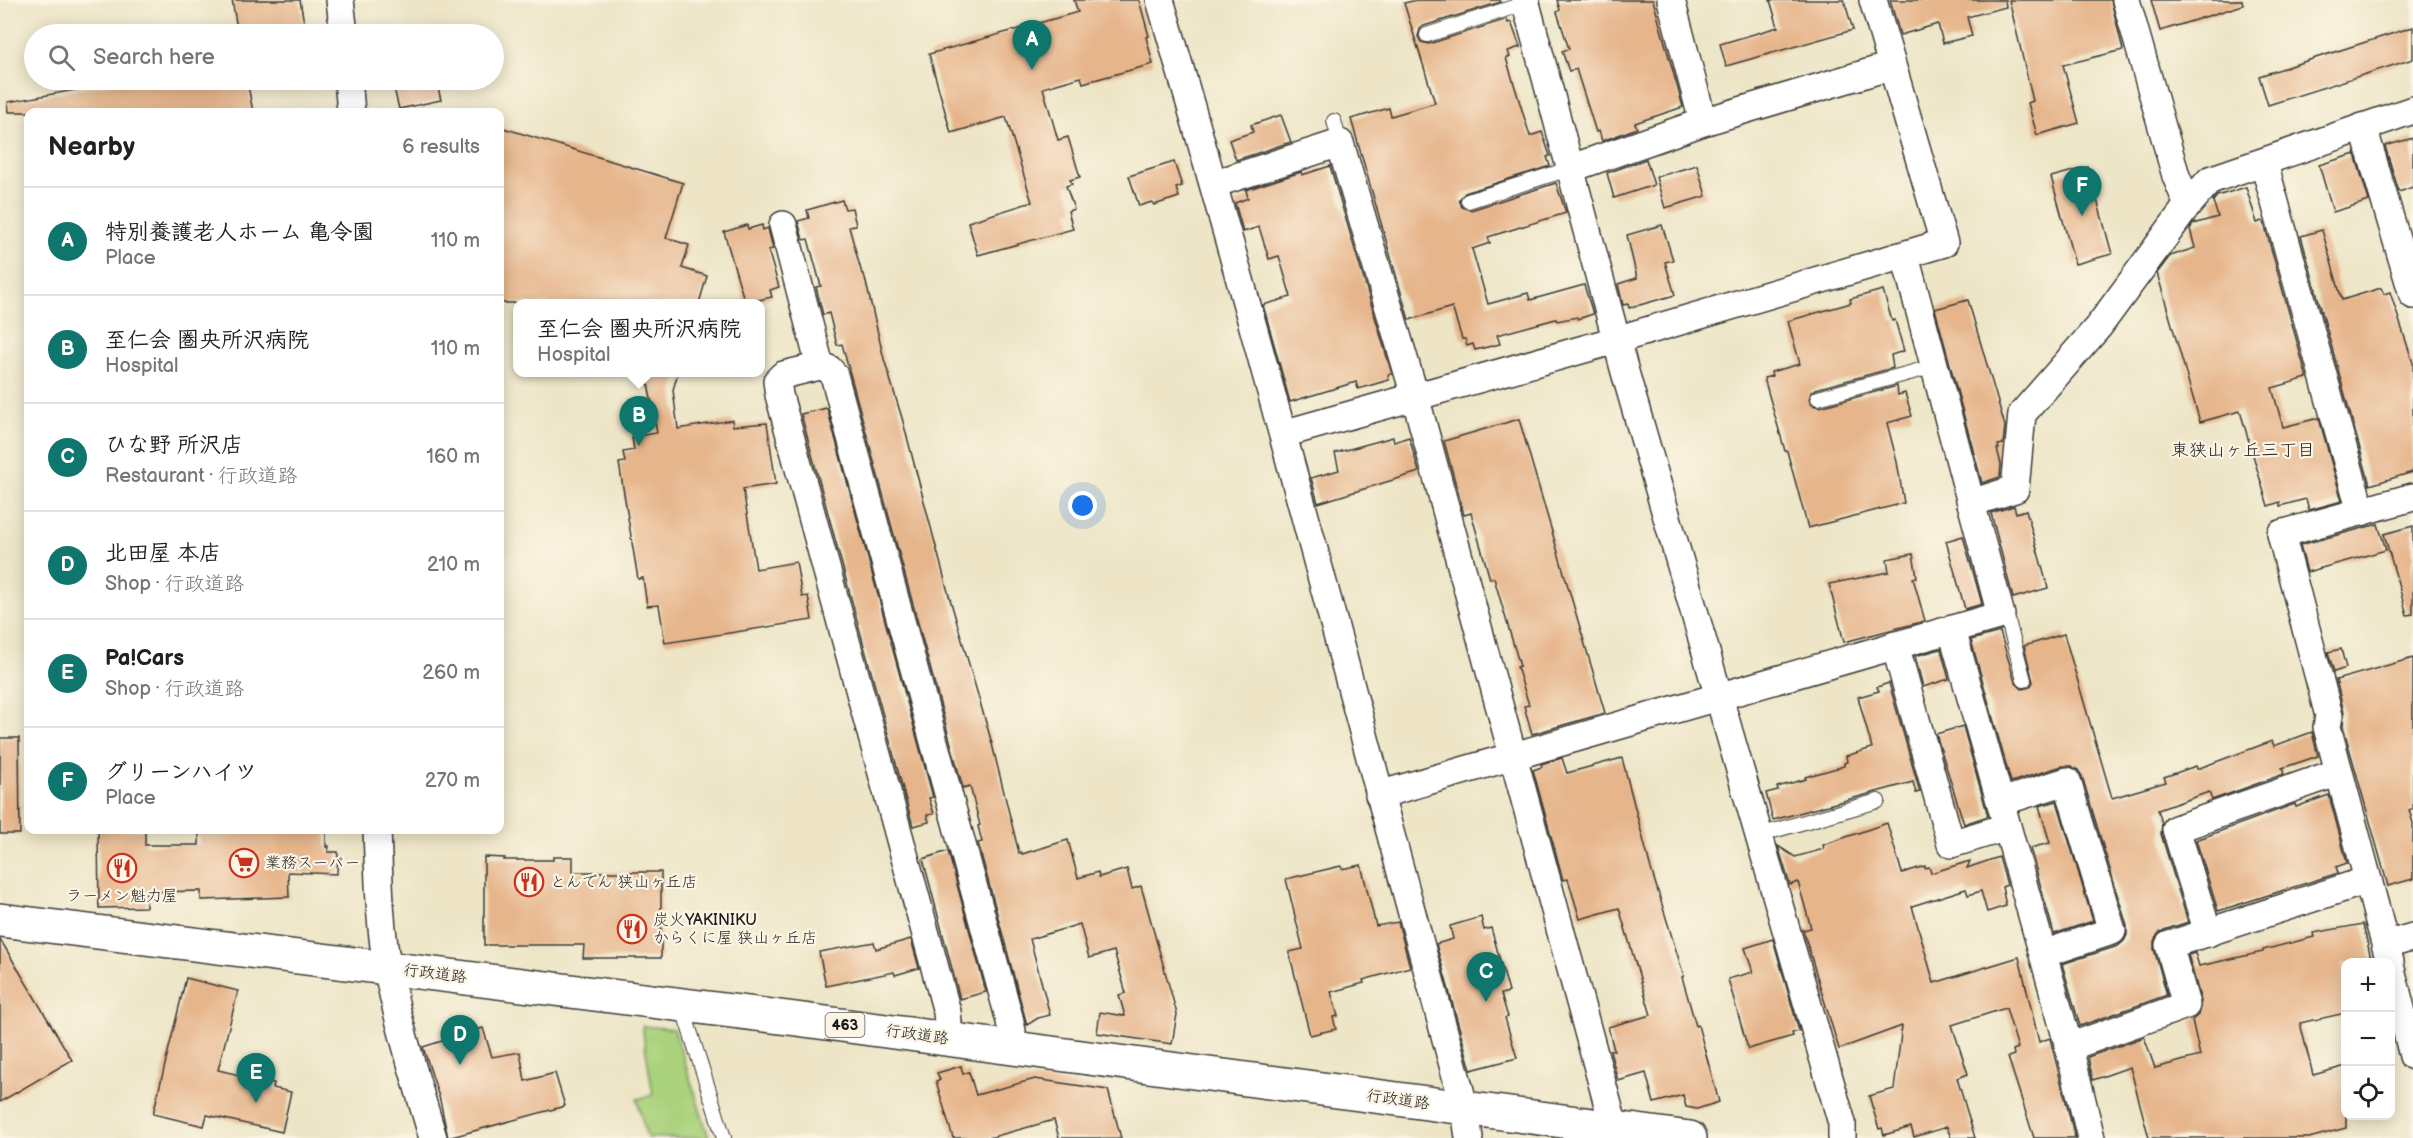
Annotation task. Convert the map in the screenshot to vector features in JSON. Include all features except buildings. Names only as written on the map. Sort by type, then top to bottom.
[{"type":"highway","name":"行政道路","points":[[0,920],[946,1039],[1467,1124],[1614,1127],[1690,1138]]},
{"type":"street","points":[[340,0],[343,24]]},
{"type":"street","points":[[1160,0],[1283,434],[1467,1124]]},
{"type":"street","points":[[1671,0],[1702,122]]},
{"type":"street","points":[[1283,434],[1616,340],[1944,243],[1873,0]]},
{"type":"street","points":[[2126,0],[2176,176],[2188,205]]},
{"type":"street","points":[[1526,2],[1616,340],[1842,1123],[1842,1138]]},
{"type":"street","points":[[1572,168],[1702,122],[1891,66]]},
{"type":"street","points":[[349,90],[351,108]]},
{"type":"street","points":[[1971,503],[2015,489],[2022,414],[2099,326],[2188,205],[2210,180],[2413,110]]},
{"type":"street","points":[[2363,127],[2413,295]]},
{"type":"street","points":[[1214,184],[1337,132],[1415,396],[1614,1127]]},
{"type":"street","points":[[2264,163],[2361,512]]},
{"type":"street","points":[[783,225],[820,366]]},
{"type":"street","points":[[1379,795],[2001,615],[1905,256]]},
{"type":"street","points":[[946,1039],[947,1012],[778,394],[777,381],[783,375],[820,366],[830,369],[834,375],[1009,1017],[1012,1031],[1010,1048]]},
{"type":"street","points":[[2413,497],[2282,534],[2329,716],[2327,727],[2389,958],[2413,937]]},
{"type":"street","points":[[1952,630],[2069,1047],[2091,1138]]},
{"type":"street","points":[[1896,645],[1951,844],[2067,781],[2112,931],[2043,954]]},
{"type":"street","points":[[2208,933],[2176,829],[2339,772]]},
{"type":"street","points":[[377,834],[380,913],[388,969],[397,1014],[433,1138]]},
{"type":"street","points":[[2069,1047],[2186,1005],[2169,945],[2368,880]]},
{"type":"street","points":[[2395,982],[2413,1056]]},
{"type":"lane","points":[[1427,34],[1526,2]]},
{"type":"lane","points":[[1468,201],[1572,168]]},
{"type":"lane","points":[[1818,398],[1935,366]]},
{"type":"lane","points":[[2001,615],[2007,617],[2024,680]]},
{"type":"lane","points":[[1759,835],[1878,801]]},
{"type":"lane","points":[[681,1005],[724,1138]]},
{"type":"green space","points":[[642,1026],[674,1029],[709,1138],[647,1138],[637,1099],[653,1095]]},
{"type":"place","name":"特別養護老人ホーム 亀令園","points":[[1032,70]]},
{"type":"place","name":"グリーンハイツ","points":[[2082,216]]},
{"type":"place","name":"至仁会 圏央所沢病院","points":[[639,446]]},
{"type":"place","name":"業務スーパー","points":[[244,863]]},
{"type":"place","name":"ラーメン魁力屋","points":[[122,868]]},
{"type":"place","name":"とんでん 狭山ヶ丘店","points":[[529,882]]},
{"type":"place","name":"炭火YAKINIKU からくに屋 狭山ヶ丘店","points":[[632,929]]},
{"type":"place","name":"ひな野 所沢店","points":[[1486,1002]]},
{"type":"place","name":"北田屋 本店","points":[[460,1065]]},
{"type":"place","name":"Pa!Cars","points":[[256,1103]]},
{"type":"district","name":"東狭山ヶ丘三丁目","points":[[2243,450]]}]
